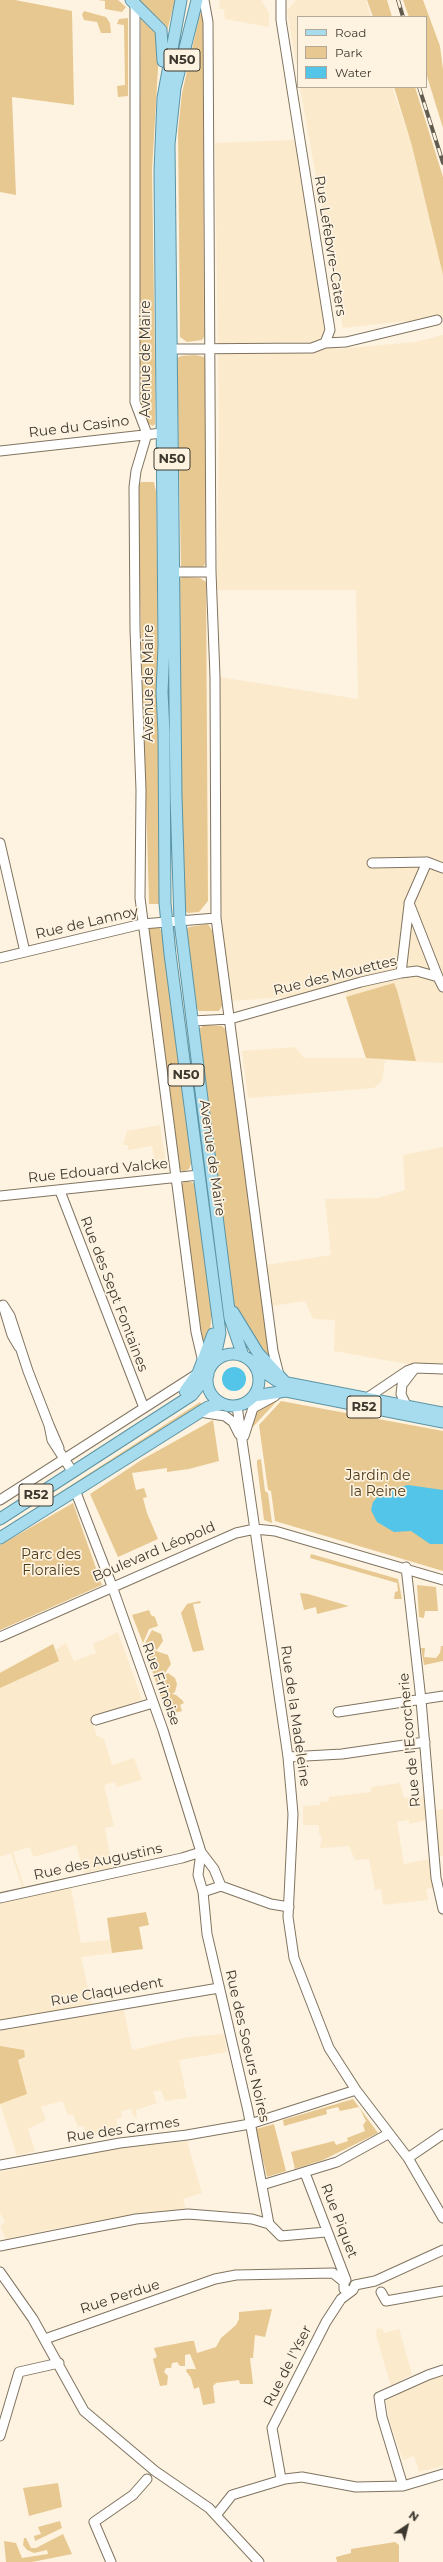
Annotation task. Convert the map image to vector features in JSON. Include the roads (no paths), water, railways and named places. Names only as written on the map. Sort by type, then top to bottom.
[{"type":"main road","name":"Avenue de Maire","points":[[181,0],[166,73],[161,122],[160,171],[164,646],[162,692],[166,921],[220,1338],[214,1362]]},
{"type":"main road","name":"Avenue de Maire","points":[[197,0],[175,88],[170,121],[173,572],[176,796],[180,922],[230,1318],[243,1356]]},
{"type":"main road","points":[[133,3],[146,13],[161,30],[162,59],[166,73]]},
{"type":"main road","points":[[229,1304],[248,1341],[279,1375],[287,1388]]},
{"type":"main road","points":[[217,1322],[210,1347],[199,1375],[210,1392],[222,1404]]},
{"type":"main road","points":[[214,1362],[227,1355],[243,1356]]},
{"type":"main road","name":"R52","points":[[243,1356],[287,1388],[443,1422]]},
{"type":"main road","name":"R52","points":[[0,1518],[192,1395],[199,1375],[214,1362]]},
{"type":"main road","points":[[254,1396],[259,1381],[255,1366]]},
{"type":"main road","name":"R52","points":[[0,1538],[211,1406],[222,1404],[238,1406],[254,1396],[287,1388],[367,1398],[443,1413]]},
{"type":"street","points":[[204,0],[208,22],[211,572],[215,677],[216,918],[273,1351],[279,1375]]},
{"type":"street","name":"Rue Lefebvre-Caters","points":[[281,0],[281,20],[330,330],[325,343]]},
{"type":"street","name":"Avenue de Maire","points":[[133,3],[135,402],[147,434],[136,471],[134,487],[135,629],[138,680],[142,924],[196,1338],[203,1362]]},
{"type":"street","points":[[172,349],[210,350],[312,348],[325,343],[346,342],[437,320]]},
{"type":"street","name":"Rue du Casino","points":[[0,451],[162,433]]},
{"type":"street","points":[[173,572],[211,572]]},
{"type":"street","points":[[0,843],[25,952]]},
{"type":"street","points":[[372,863],[427,862],[443,868]]},
{"type":"street","points":[[401,973],[410,903],[427,862]]},
{"type":"street","points":[[410,903],[443,987]]},
{"type":"street","name":"Rue de Lannoy","points":[[0,958],[142,924],[216,918]]},
{"type":"street","name":"Rue des Mouettes","points":[[230,1019],[361,982],[401,973],[417,971],[438,977]]},
{"type":"street","points":[[193,1021],[230,1019]]},
{"type":"street","name":"Rue Edouard Valcke","points":[[0,1196],[60,1191],[200,1175]]},
{"type":"street","name":"Rue des Sept Fontaines","points":[[60,1191],[144,1408]]},
{"type":"street","points":[[2,1301],[10,1316],[19,1346],[49,1425],[64,1459],[72,1471]]},
{"type":"street","points":[[367,1398],[399,1374],[415,1368],[443,1369]]},
{"type":"street","points":[[406,1406],[401,1394],[402,1385],[415,1368]]},
{"type":"street","points":[[0,1500],[144,1408],[199,1375]]},
{"type":"street","points":[[242,1440],[253,1408],[287,1388]]},
{"type":"street","name":"Rue de la Madeleine","points":[[238,1406],[288,1757],[293,1814],[289,1907],[294,1958],[329,2048],[356,2090],[388,2134],[408,2158],[443,2218]]},
{"type":"street","points":[[200,1412],[225,1416],[233,1422],[242,1440]]},
{"type":"street","name":"Rue Frinoise","points":[[75,1490],[112,1586],[153,1703],[172,1758],[201,1852],[214,1869],[221,1886]]},
{"type":"street","name":"Boulevard Léopold","points":[[0,1637],[112,1586],[236,1533],[255,1529],[275,1531],[443,1580]]},
{"type":"street","name":"Rue de l'Ecorcherie","points":[[406,1568],[421,1700],[436,1878],[443,1909]]},
{"type":"street","points":[[338,1712],[443,1696]]},
{"type":"street","points":[[96,1720],[153,1703]]},
{"type":"street","points":[[288,1757],[342,1754],[425,1742]]},
{"type":"street","name":"Rue des Soeurs Noires","points":[[201,1852],[198,1875],[203,1892],[207,1934],[250,2124],[269,2224]]},
{"type":"street","name":"Rue des Augustins","points":[[0,1898],[182,1858],[201,1852]]},
{"type":"street","points":[[203,1892],[221,1886],[271,1904],[289,1907]]},
{"type":"street","name":"Rue Claquedent","points":[[0,2024],[219,1988]]},
{"type":"street","name":"Rue des Carmes","points":[[0,2165],[120,2142],[187,2135],[250,2124],[356,2090]]},
{"type":"street","points":[[262,2185],[337,2162],[388,2134]]},
{"type":"street","points":[[408,2158],[443,2134]]},
{"type":"street","name":"Rue Piquet","points":[[305,2172],[326,2232],[348,2284]]},
{"type":"street","points":[[0,2246],[136,2219],[188,2214],[252,2219],[269,2224],[281,2236],[326,2232]]},
{"type":"street","points":[[348,2284],[375,2281],[443,2250]]},
{"type":"street","points":[[0,2272],[30,2315],[59,2363],[84,2411],[151,2475],[198,2498],[216,2514],[259,2562]]},
{"type":"street","name":"Rue Perdue","points":[[44,2339],[81,2324],[205,2283],[236,2275],[333,2273],[348,2284]]},
{"type":"street","name":"Rue de l'Yser","points":[[281,2479],[272,2428],[326,2322],[348,2284]]},
{"type":"street","points":[[381,2292],[386,2301],[443,2290]]},
{"type":"street","points":[[0,2436],[19,2372],[59,2363]]},
{"type":"street","points":[[402,2486],[382,2417],[380,2397],[428,2375],[443,2370]]},
{"type":"street","points":[[216,2514],[232,2495],[281,2479],[302,2477],[356,2487],[402,2486],[443,2474]]},
{"type":"street","points":[[111,2562],[94,2522],[133,2495],[151,2475]]},
{"type":"water","points":[[234,1367],[239,1368],[245,1374],[245,1384],[239,1390],[234,1391],[229,1390],[223,1384],[222,1379],[223,1374],[229,1368]]},
{"type":"water","points":[[408,1485],[443,1490],[443,1544],[430,1544],[411,1531],[394,1532],[377,1522],[371,1510],[373,1502],[383,1491]]},
{"type":"railway","points":[[398,0],[403,16]]},
{"type":"railway","points":[[419,88],[443,163]]},
{"type":"park label","name":"Jardin de la Reine","points":[[378,1484]]},
{"type":"park label","name":"Parc des Floralies","points":[[51,1564]]}]
